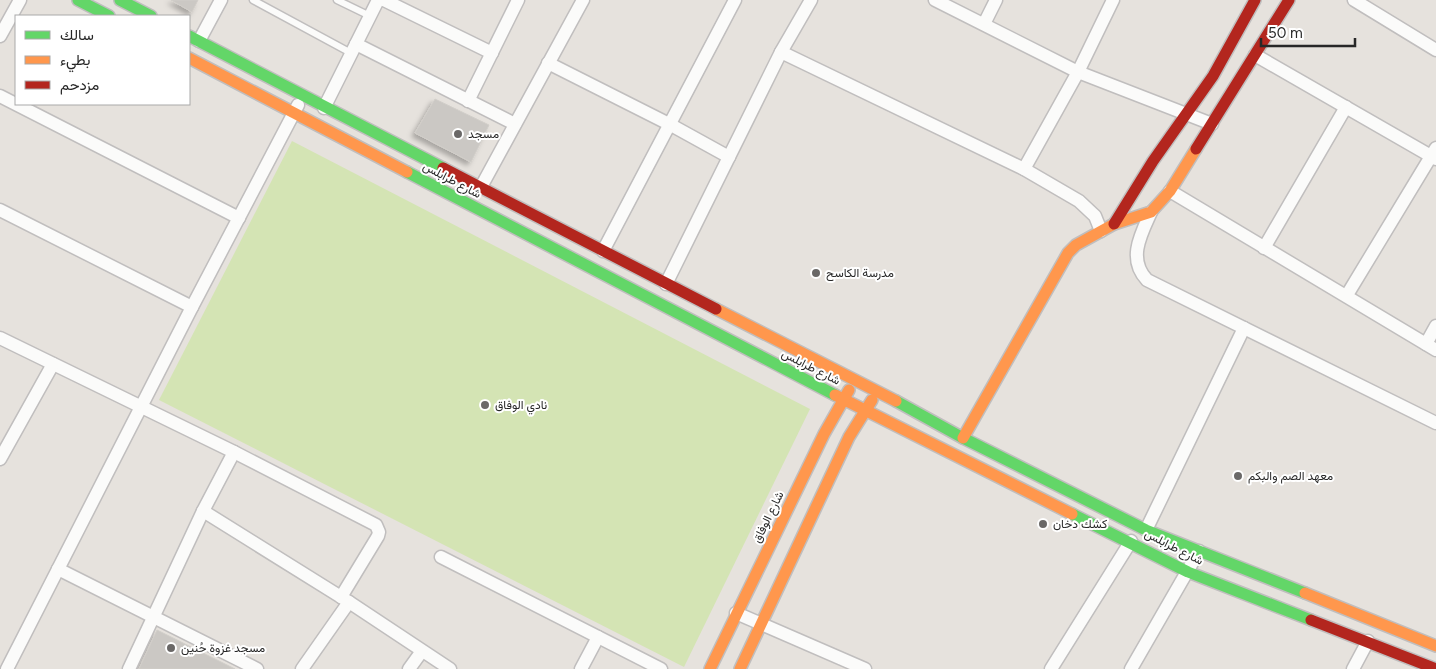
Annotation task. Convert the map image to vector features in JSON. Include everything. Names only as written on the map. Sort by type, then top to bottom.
[{"type":"main road","points":[[78,0],[107,15]]},
{"type":"main road","points":[[120,0],[149,15]]},
{"type":"main road","points":[[1114,224],[1150,167],[1188,115],[1213,76],[1255,0]]},
{"type":"main road","points":[[963,438],[1060,265],[1076,245],[1114,224],[1151,212],[1170,191],[1289,0]]},
{"type":"main road","name":"شارع طرابلس","points":[[194,39],[666,284],[856,379],[963,438],[1146,530],[1435,642]]},
{"type":"main road","name":"شارع طرابلس","points":[[190,59],[809,382],[1131,541],[1188,572],[1436,669]]},
{"type":"main road","name":"شارع الوفاق","points":[[710,669],[824,434],[856,379]]},
{"type":"main road","points":[[809,382],[822,397],[825,406],[827,415],[824,434]]},
{"type":"main road","points":[[740,669],[849,437],[878,391]]},
{"type":"main road","points":[[849,437],[858,430],[878,424],[899,428]]},
{"type":"street","points":[[0,36],[20,0]]},
{"type":"street","points":[[194,39],[221,0]]},
{"type":"street","points":[[324,108],[378,0]]},
{"type":"street","points":[[384,0],[492,53]]},
{"type":"street","points":[[468,101],[518,0]]},
{"type":"street","points":[[480,187],[583,0]]},
{"type":"street","points":[[603,251],[735,0]]},
{"type":"street","points":[[666,284],[781,52],[811,0]]},
{"type":"street","points":[[935,0],[1078,72],[1212,124]]},
{"type":"street","points":[[984,24],[996,0]]},
{"type":"street","points":[[1024,169],[1078,72],[1113,0]]},
{"type":"street","points":[[1354,0],[1436,50]]},
{"type":"street","points":[[354,48],[515,124]]},
{"type":"street","points":[[781,52],[1024,169],[1079,200],[1095,216],[1101,231]]},
{"type":"street","points":[[1255,55],[1434,155],[1348,295]]},
{"type":"street","points":[[548,63],[671,124],[729,157]]},
{"type":"street","points":[[0,96],[15,104]]},
{"type":"street","points":[[7,669],[302,96]]},
{"type":"street","points":[[18,105],[239,218]]},
{"type":"street","points":[[1264,248],[1346,107]]},
{"type":"street","points":[[1170,191],[1264,248],[1348,295],[1431,347],[1436,326]]},
{"type":"street","points":[[0,210],[192,307]]},
{"type":"street","points":[[1151,212],[1138,241],[1136,254],[1141,274],[1147,280],[1436,423]]},
{"type":"street","points":[[1146,530],[1244,328]]},
{"type":"street","points":[[0,338],[140,408],[234,452],[379,528],[378,536],[345,599],[302,669]]},
{"type":"street","points":[[0,459],[53,364]]},
{"type":"street","points":[[129,669],[156,617],[203,511],[234,452]]},
{"type":"street","points":[[203,511],[345,599],[450,669]]},
{"type":"street","points":[[1050,669],[1131,541]]},
{"type":"street","points":[[1131,669],[1188,572],[1198,551]]},
{"type":"street","points":[[441,557],[661,669]]},
{"type":"street","points":[[58,569],[257,669]]},
{"type":"street","points":[[736,613],[865,669]]},
{"type":"street","points":[[581,669],[598,637]]},
{"type":"street","points":[[1353,669],[1368,641]]},
{"type":"street","points":[[409,669],[422,651]]},
{"type":"lane","points":[[253,0],[354,48]]},
{"type":"lane","points":[[337,0],[370,16]]},
{"type":"green space","name":"نادي الوفاق","points":[[292,141],[810,409],[684,667],[159,400]]},
{"type":"building","points":[[171,0],[198,0],[192,12]]},
{"type":"building","points":[[435,99],[489,125],[471,162],[415,133]]},
{"type":"building","name":"مسجد غزوة حُنين","points":[[157,630],[235,669],[139,669]]},
{"type":"traffic: fast","points":[[78,0],[107,15]]},
{"type":"traffic: fast","points":[[120,0],[149,15]]},
{"type":"traffic: fast","points":[[190,37],[443,168]]},
{"type":"traffic: fast","points":[[407,172],[835,395]]},
{"type":"traffic: fast","points":[[896,401],[963,438],[1146,530],[1305,593]]},
{"type":"traffic: fast","points":[[1072,514],[1188,572],[1311,620]]},
{"type":"traffic: slow","points":[[190,59],[407,172]]},
{"type":"traffic: slow","points":[[963,438],[1068,253],[1076,245],[1114,224],[1151,212],[1170,191],[1196,149]]},
{"type":"traffic: slow","points":[[716,309],[896,401]]},
{"type":"traffic: slow","points":[[710,669],[824,434],[849,390]]},
{"type":"traffic: slow","points":[[835,395],[1072,514]]},
{"type":"traffic: slow","points":[[740,669],[849,437],[872,400]]},
{"type":"traffic: slow","points":[[1305,593],[1436,646]]},
{"type":"traffic: jam","points":[[1114,224],[1153,161],[1213,76],[1255,0]]},
{"type":"traffic: jam","points":[[1196,149],[1289,0]]},
{"type":"traffic: jam","points":[[443,168],[716,309]]},
{"type":"traffic: jam","points":[[1311,620],[1436,669]]},
{"type":"place","name":"مسجد","points":[[458,134]]},
{"type":"place","name":"مدرسة الكاسح","points":[[816,273]]},
{"type":"place","name":"نادي الوفاق","points":[[485,405]]},
{"type":"place","name":"معهد الصم والبكم","points":[[1238,476]]},
{"type":"place","name":"كشك دخان","points":[[1043,524]]},
{"type":"place","name":"مسجد غزوة حُنين","points":[[171,648]]}]
